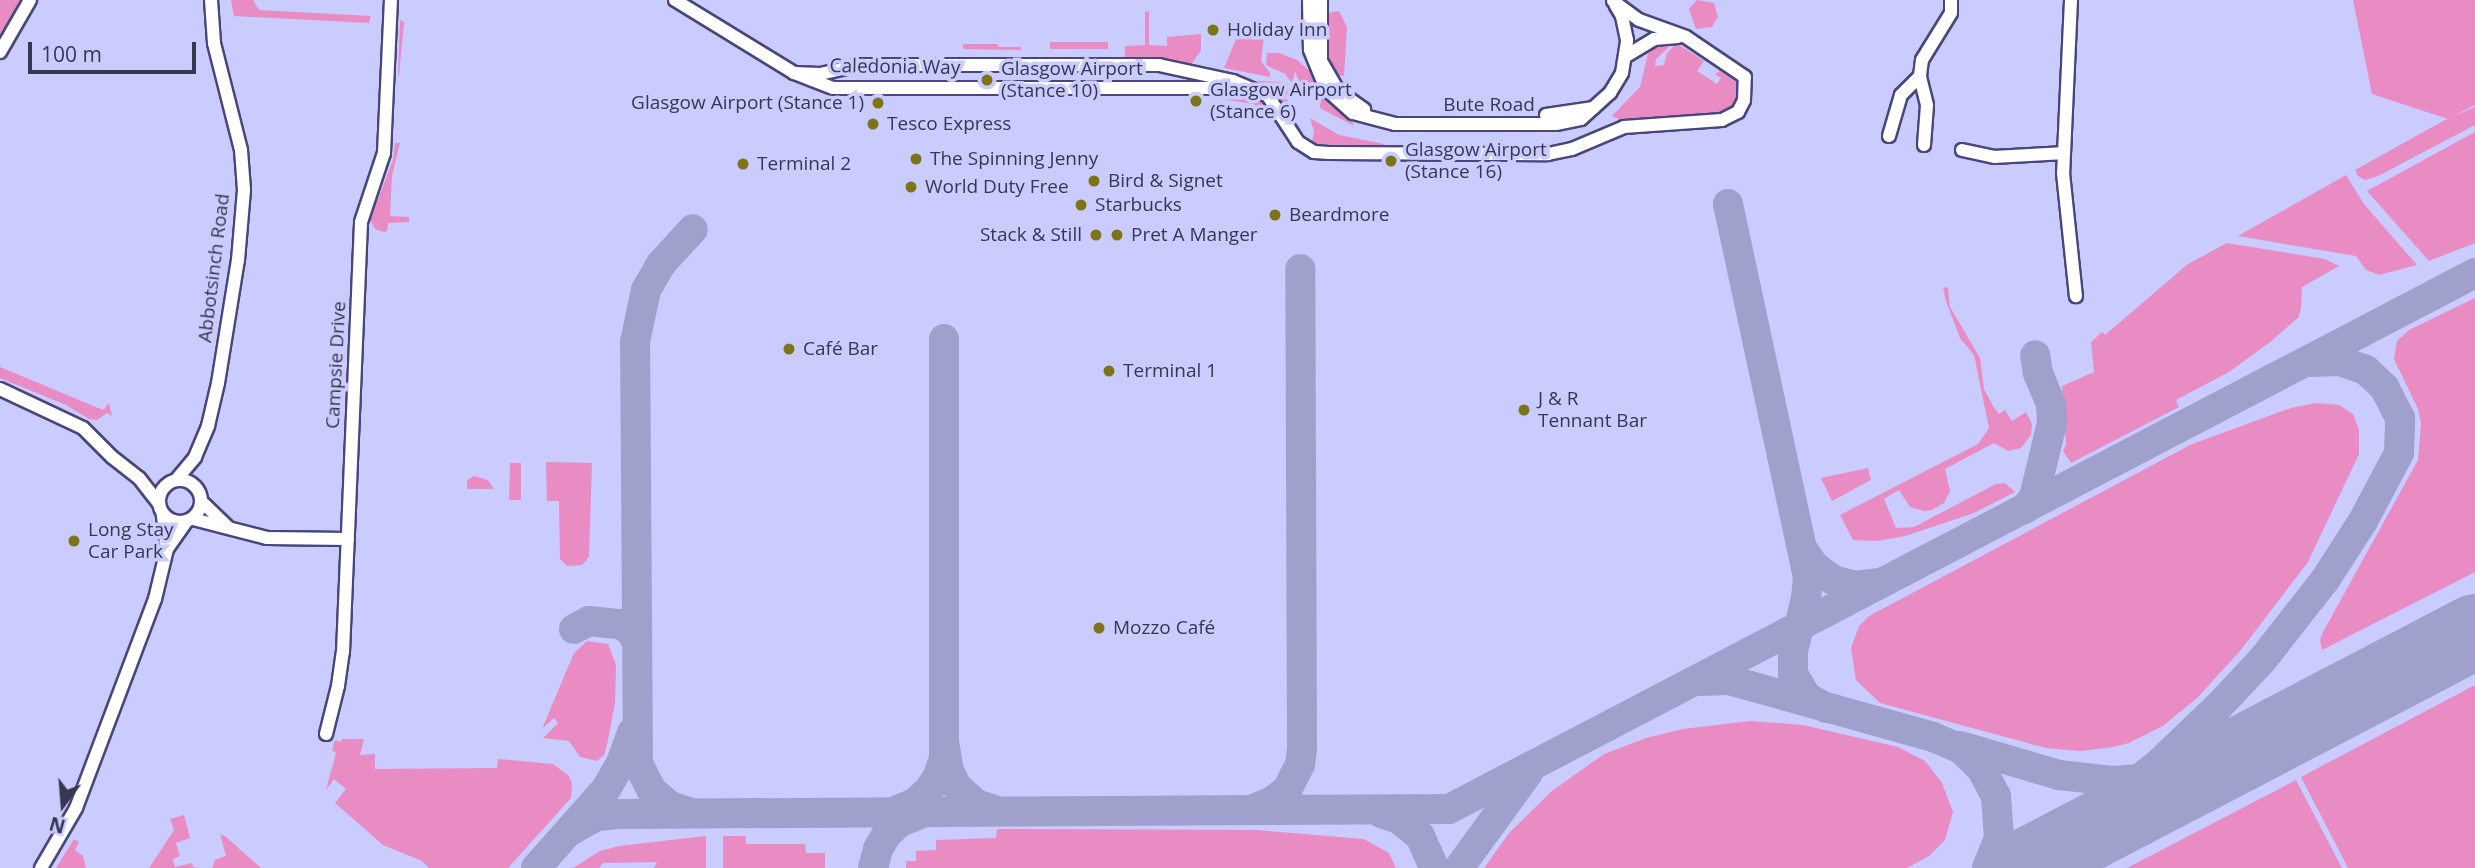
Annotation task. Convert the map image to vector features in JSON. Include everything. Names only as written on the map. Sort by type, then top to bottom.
[{"type":"street","points":[[0,52],[30,0]]},
{"type":"street","name":"Abbotsinch Road","points":[[174,481],[195,457],[208,426],[239,260],[244,190],[241,150],[214,43],[211,0]]},
{"type":"street","name":"Campsie Drive","points":[[326,734],[343,652],[361,222],[384,153],[391,0]]},
{"type":"street","points":[[675,0],[794,73]]},
{"type":"street","points":[[1309,0],[1310,50],[1321,81],[1345,108],[1380,119]]},
{"type":"street","points":[[1321,0],[1319,52],[1327,75],[1345,98],[1380,119]]},
{"type":"street","points":[[1924,145],[1927,105],[1920,76],[1926,48],[1951,13],[1951,0]]},
{"type":"street","points":[[2071,0],[2064,153],[2076,296]]},
{"type":"street","points":[[1612,1],[1639,20],[1686,37]]},
{"type":"street","points":[[1612,1],[1625,27],[1626,57]]},
{"type":"street","points":[[1626,57],[1654,39],[1686,37]]},
{"type":"street","name":"Caledonia Way","points":[[794,73],[820,74],[860,65],[1142,63],[1233,81],[1268,96],[1298,142],[1314,152],[1548,153],[1572,149],[1624,127],[1722,120],[1738,112],[1744,100],[1745,77],[1686,37]]},
{"type":"street","name":"Bute Road","points":[[1380,119],[1555,115],[1594,107],[1618,83],[1626,57]]},
{"type":"street","name":"Caledonia Way","points":[[794,73],[809,82],[833,88],[1212,87],[1259,92]]},
{"type":"street","points":[[1888,136],[1901,95],[1920,76]]},
{"type":"street","points":[[1962,150],[1995,157],[2064,153]]},
{"type":"street","points":[[0,389],[70,419],[139,478],[173,522],[190,521],[228,527],[267,538],[348,539]]},
{"type":"street","name":"Abbotsinch Road","points":[[195,457],[196,486]]},
{"type":"street","points":[[139,478],[196,486],[202,502],[228,527]]},
{"type":"street","points":[[41,868],[76,808],[155,598],[167,549],[160,494],[174,481]]},
{"type":"street","points":[[167,549],[202,502]]},
{"type":"shaded area","points":[[0,0],[23,0],[0,41]]},
{"type":"shaded area","points":[[231,0],[253,0],[259,10],[371,16],[369,23],[234,16]]},
{"type":"shaded area","points":[[1697,0],[1714,3],[1718,17],[1712,27],[1696,29],[1689,9]]},
{"type":"shaded area","points":[[2353,0],[2475,0],[2475,105],[2448,119],[2372,94]]},
{"type":"shaded area","points":[[1149,11],[1149,45],[1167,46],[1167,37],[1201,34],[1201,50],[1191,65],[1125,60],[1125,46],[1145,45],[1145,12]]},
{"type":"shaded area","points":[[1339,11],[1347,27],[1344,76],[1333,75],[1325,44],[1328,13]]},
{"type":"shaded area","points":[[400,20],[404,22],[399,76],[398,75]]},
{"type":"shaded area","points":[[1237,37],[1264,37],[1261,61],[1270,77],[1224,68]]},
{"type":"shaded area","points":[[1050,42],[1108,42],[1108,49],[1050,49]]},
{"type":"shaded area","points":[[963,44],[998,44],[998,47],[1021,47],[1021,50],[963,49]]},
{"type":"shaded area","points":[[1672,44],[1656,59],[1655,66],[1664,65],[1667,53],[1676,44],[1681,46],[1704,61],[1697,71],[1717,84],[1721,78],[1715,74],[1720,71],[1736,82],[1739,91],[1733,106],[1715,116],[1622,121],[1612,116],[1640,87],[1648,54],[1655,48]]},
{"type":"shaded area","points":[[1267,53],[1279,53],[1297,60],[1312,73],[1319,85],[1295,87],[1285,74],[1266,65]]},
{"type":"shaded area","points":[[1258,81],[1282,82],[1289,93],[1287,107],[1283,109],[1270,90]]},
{"type":"shaded area","points":[[1227,94],[1261,99],[1275,114],[1253,104],[1221,99]]},
{"type":"shaded area","points":[[1325,96],[1349,116],[1354,126],[1320,108],[1320,99]]},
{"type":"shaded area","points":[[2475,107],[2475,125],[2378,176],[2365,180],[2358,176],[2355,170],[2445,120]]},
{"type":"shaded area","points":[[1310,118],[1339,135],[1384,144],[1384,147],[1312,144],[1314,131]]},
{"type":"shaded area","points":[[2475,132],[2475,243],[2429,261],[2367,191]]},
{"type":"shaded area","points":[[395,143],[400,143],[392,176],[390,216],[409,217],[409,222],[388,223],[387,231],[384,232],[375,229],[370,220],[393,160]]},
{"type":"shaded area","points":[[2346,175],[2364,204],[2417,265],[2379,275],[2366,270],[2356,256],[2238,236]]},
{"type":"shaded area","points":[[2227,243],[2325,259],[2339,266],[2302,287],[2298,318],[2269,343],[2229,372],[2176,400],[2179,407],[2071,463],[2063,451],[2066,444],[2062,386],[2094,372],[2091,342],[2102,332],[2105,335],[2188,264]]},
{"type":"shaded area","points":[[1948,287],[1950,307],[1980,358],[1984,389],[1993,406],[1999,414],[2005,410],[2012,421],[2026,412],[2032,424],[2031,435],[2021,448],[2008,451],[1994,443],[1945,469],[1950,491],[1944,503],[1932,510],[1910,507],[1899,490],[1884,499],[1896,528],[1914,527],[1996,484],[2005,483],[2015,492],[1974,513],[1905,536],[1876,541],[1853,540],[1840,515],[1978,444],[1989,428],[1974,355],[1960,338],[1946,301],[1943,288]]},
{"type":"shaded area","points":[[2475,298],[2475,572],[2322,650],[2320,640],[2323,632],[2418,460],[2421,423],[2418,409],[2394,359],[2397,341],[2409,330]]},
{"type":"shaded area","points":[[0,367],[103,410],[109,403],[112,416],[107,413],[97,420],[89,419],[66,405],[0,378]]},
{"type":"shaded area","points":[[2316,403],[2339,405],[2353,414],[2359,430],[2359,454],[2308,562],[2240,651],[2197,698],[2163,726],[2129,743],[2113,747],[2081,751],[2046,748],[1880,703],[1856,680],[1851,648],[1859,626],[1869,616],[2192,444],[2291,408]]},
{"type":"shaded area","points":[[546,462],[592,463],[589,557],[582,565],[567,566],[560,559],[559,501],[547,501]]},
{"type":"shaded area","points":[[510,463],[521,463],[521,500],[509,500]]},
{"type":"shaded area","points":[[1868,468],[1871,480],[1832,501],[1821,478]]},
{"type":"shaded area","points":[[474,476],[488,480],[494,489],[467,489],[467,480]]},
{"type":"shaded area","points":[[587,641],[608,644],[616,665],[615,703],[608,740],[604,755],[597,761],[580,757],[569,741],[543,738],[558,723],[554,718],[542,729],[574,653]]},
{"type":"shaded area","points":[[2475,685],[2475,868],[2348,868],[2301,777]]},
{"type":"shaded area","points":[[1750,721],[1803,725],[1898,747],[1925,761],[1942,783],[1953,812],[1945,840],[1929,856],[1907,868],[1484,868],[1510,832],[1552,791],[1604,754],[1646,738],[1683,729]]},
{"type":"shaded area","points":[[342,739],[364,739],[360,755],[375,754],[375,769],[497,768],[498,759],[553,764],[569,776],[572,784],[571,798],[508,868],[429,868],[422,861],[383,845],[335,803],[346,789],[334,779],[326,790],[336,753],[332,750],[335,740],[341,742]]},
{"type":"shaded area","points":[[2296,780],[2342,868],[2127,868]]},
{"type":"shaded area","points":[[184,815],[190,838],[176,843],[180,856],[173,859],[175,867],[192,863],[193,867],[199,868],[149,868],[174,830],[170,819]]},
{"type":"shaded area","points":[[997,829],[1256,830],[1364,839],[1389,853],[1396,868],[906,868],[906,861],[916,861],[916,851],[936,850],[936,840],[996,838]]},
{"type":"shaded area","points":[[220,834],[261,868],[212,868],[215,860],[226,856]]},
{"type":"shaded area","points":[[706,836],[706,868],[654,868],[657,862],[603,863],[599,868],[573,868],[600,851],[619,846]]},
{"type":"shaded area","points":[[723,836],[746,836],[746,844],[805,844],[806,853],[825,853],[825,868],[723,868]]},
{"type":"shaded area","points":[[74,839],[79,842],[75,850],[83,856],[86,868],[56,868]]},
{"type":"taxiway","points":[[1728,204],[1808,577],[1806,598],[1793,651],[1793,674],[1807,697],[1826,708]]},
{"type":"taxiway","points":[[688,812],[670,806],[652,791],[638,763],[635,342],[646,290],[661,264],[693,229]]},
{"type":"taxiway","points":[[1251,810],[1271,802],[1287,790],[1300,765],[1302,748],[1300,269]]},
{"type":"taxiway","points":[[570,831],[597,816],[619,814],[1449,809],[2475,273]]},
{"type":"taxiway","points":[[893,812],[916,802],[929,790],[944,759],[944,339]]},
{"type":"taxiway","points":[[2025,509],[2034,497],[2052,423],[2051,404],[2038,373],[2035,355]]},
{"type":"taxiway","points":[[2029,864],[2156,766],[2218,707],[2263,659],[2325,580],[2363,521],[2399,453],[2400,418],[2385,388],[2366,370],[2340,361],[2310,362]]},
{"type":"taxiway","points":[[1802,548],[1814,566],[1833,580],[1855,586],[1880,583]]},
{"type":"taxiway","points":[[574,629],[589,621],[620,624],[631,631],[637,643]]},
{"type":"taxiway","points":[[1700,681],[1729,680],[1933,737],[1961,749],[1981,768],[1996,796],[1999,838],[1987,868]]},
{"type":"taxiway","points":[[536,868],[606,789],[621,763],[632,732]]},
{"type":"taxiway","points":[[1960,746],[2059,775],[2113,781],[2168,777],[2226,761]]},
{"type":"taxiway","points":[[945,747],[949,771],[957,787],[976,804],[997,811]]},
{"type":"taxiway","points":[[1459,868],[1528,773]]},
{"type":"taxiway","points":[[1381,813],[1399,819],[1420,836],[1434,868]]},
{"type":"taxiway","points":[[873,868],[878,849],[886,835],[900,822],[920,814]]},
{"type":"runway","points":[[2021,868],[2475,631]]},
{"type":"place","name":"Holiday Inn","points":[[1213,30]]},
{"type":"place","name":"Glasgow Airport (Stance 10)","points":[[987,80]]},
{"type":"place","name":"Glasgow Airport (Stance 6)","points":[[1196,101]]},
{"type":"place","name":"Glasgow Airport (Stance 1)","points":[[878,103]]},
{"type":"place","name":"Tesco Express","points":[[873,124]]},
{"type":"place","name":"The Spinning Jenny","points":[[916,159]]},
{"type":"place","name":"Glasgow Airport (Stance 16)","points":[[1391,161]]},
{"type":"place","name":"Terminal 2","points":[[743,164]]},
{"type":"place","name":"Bird & Signet","points":[[1094,181]]},
{"type":"place","name":"World Duty Free","points":[[911,187]]},
{"type":"place","name":"Starbucks","points":[[1081,205]]},
{"type":"place","name":"Beardmore","points":[[1275,215]]},
{"type":"place","name":"Stack & Still","points":[[1096,235]]},
{"type":"place","name":"Pret A Manger","points":[[1117,235]]},
{"type":"place","name":"Café Bar","points":[[789,349]]},
{"type":"place","name":"Terminal 1","points":[[1109,371]]},
{"type":"place","name":"J & R Tennant Bar","points":[[1524,410]]},
{"type":"place","name":"Long Stay Car Park","points":[[74,541]]},
{"type":"place","name":"Mozzo Café","points":[[1099,628]]}]
